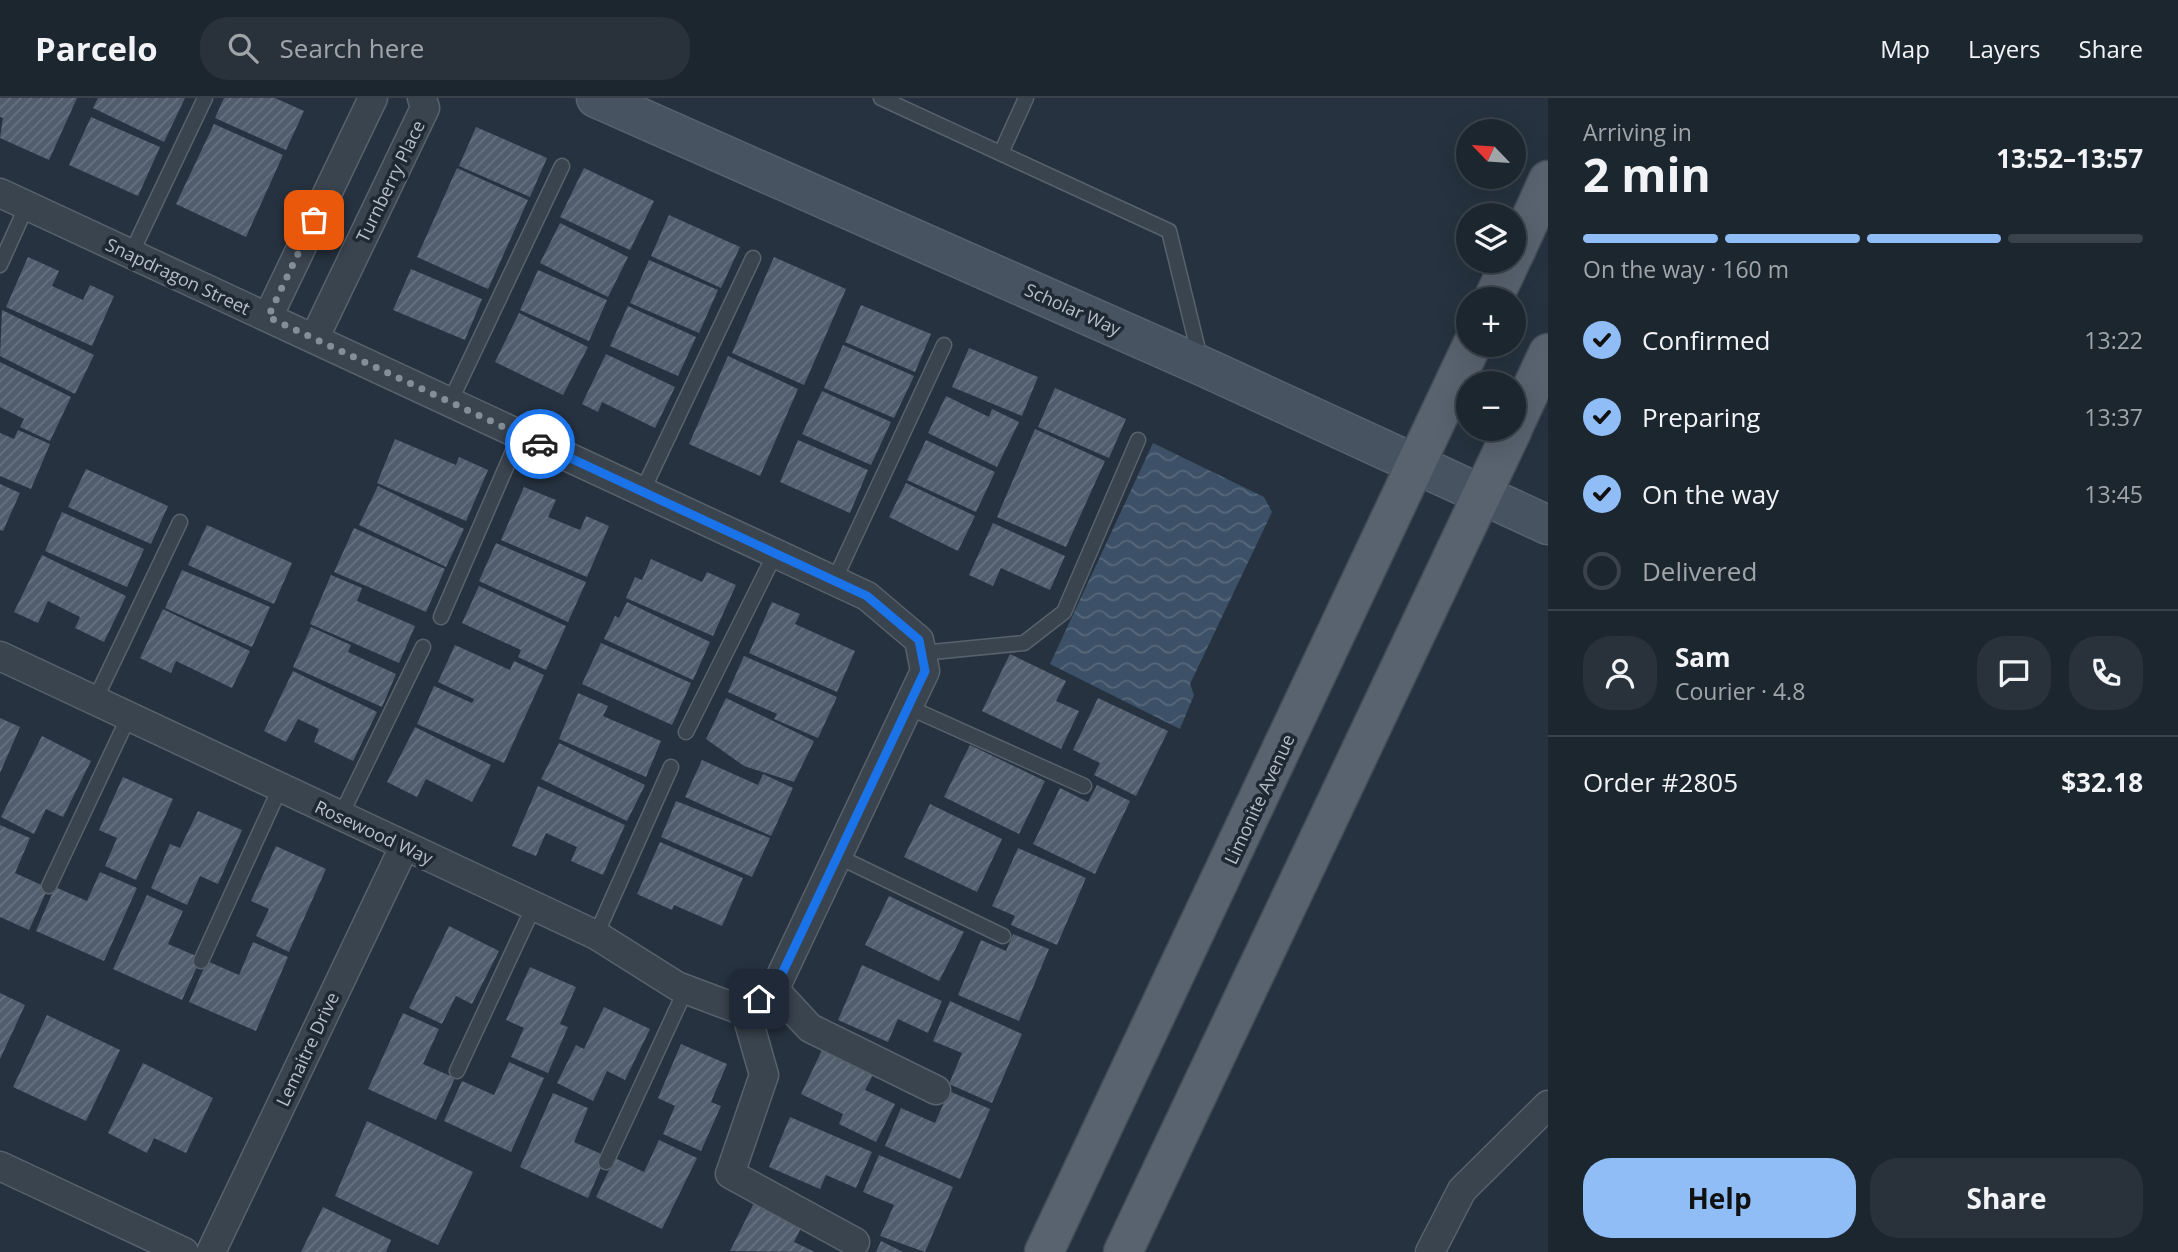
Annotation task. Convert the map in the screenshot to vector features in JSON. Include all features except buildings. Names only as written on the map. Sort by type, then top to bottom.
[{"type":"main road","points":[[1526,229],[1548,180]]},
{"type":"main road","points":[[1526,400],[1548,353]]},
{"type":"main road","name":"Limonite Avenue","points":[[1044,1252],[1467,357]]},
{"type":"main road","points":[[1123,1252],[1507,441]]},
{"type":"street","points":[[268,317],[373,98]]},
{"type":"street","name":"Turnberry Place","points":[[314,339],[425,108],[422,98]]},
{"type":"street","name":"Scholar Way","points":[[596,98],[1202,366],[1548,525]]},
{"type":"street","name":"Snapdragon Street","points":[[0,192],[867,596],[920,646]]},
{"type":"street","points":[[855,1242],[730,1174],[764,1075],[746,1012],[779,980],[838,856],[925,671],[920,646]]},
{"type":"street","name":"Rosewood Way","points":[[0,656],[596,935],[686,989],[746,1012]]},
{"type":"street","name":"Lemaitre Drive","points":[[211,1252],[404,846]]},
{"type":"street","points":[[772,987],[810,1028],[936,1090]]},
{"type":"street","points":[[1430,1252],[1462,1190],[1548,1105]]},
{"type":"street","points":[[0,1166],[184,1252]]},
{"type":"lane","points":[[131,254],[205,98]]},
{"type":"lane","points":[[881,98],[1169,231],[1202,366]]},
{"type":"lane","points":[[1001,153],[1026,98]]},
{"type":"lane","points":[[450,402],[562,166]]},
{"type":"lane","points":[[0,265],[27,205]]},
{"type":"lane","points":[[642,492],[753,258]]},
{"type":"lane","points":[[834,581],[944,345]]},
{"type":"lane","points":[[441,617],[520,435]]},
{"type":"lane","points":[[920,646],[1024,643],[1064,612],[1138,440]]},
{"type":"lane","points":[[94,700],[180,522]]},
{"type":"lane","points":[[687,732],[775,554]]},
{"type":"lane","points":[[340,817],[423,647]]},
{"type":"lane","points":[[908,707],[1084,786]]},
{"type":"lane","points":[[48,886],[129,716]]},
{"type":"lane","points":[[596,935],[671,768]]},
{"type":"lane","points":[[201,961],[280,788]]},
{"type":"lane","points":[[838,856],[1003,936]]},
{"type":"lane","points":[[457,1071],[534,906]]},
{"type":"lane","points":[[606,1162],[686,989]]},
{"type":"water","points":[[1153,443],[1264,497],[1272,512],[1190,684],[1194,695],[1180,729],[1050,664]]},
{"type":"way so far","points":[[314,220],[268,317],[540,444]]},
{"type":"route","points":[[540,444],[867,596],[919,640],[925,671],[779,980],[759,999]]}]
